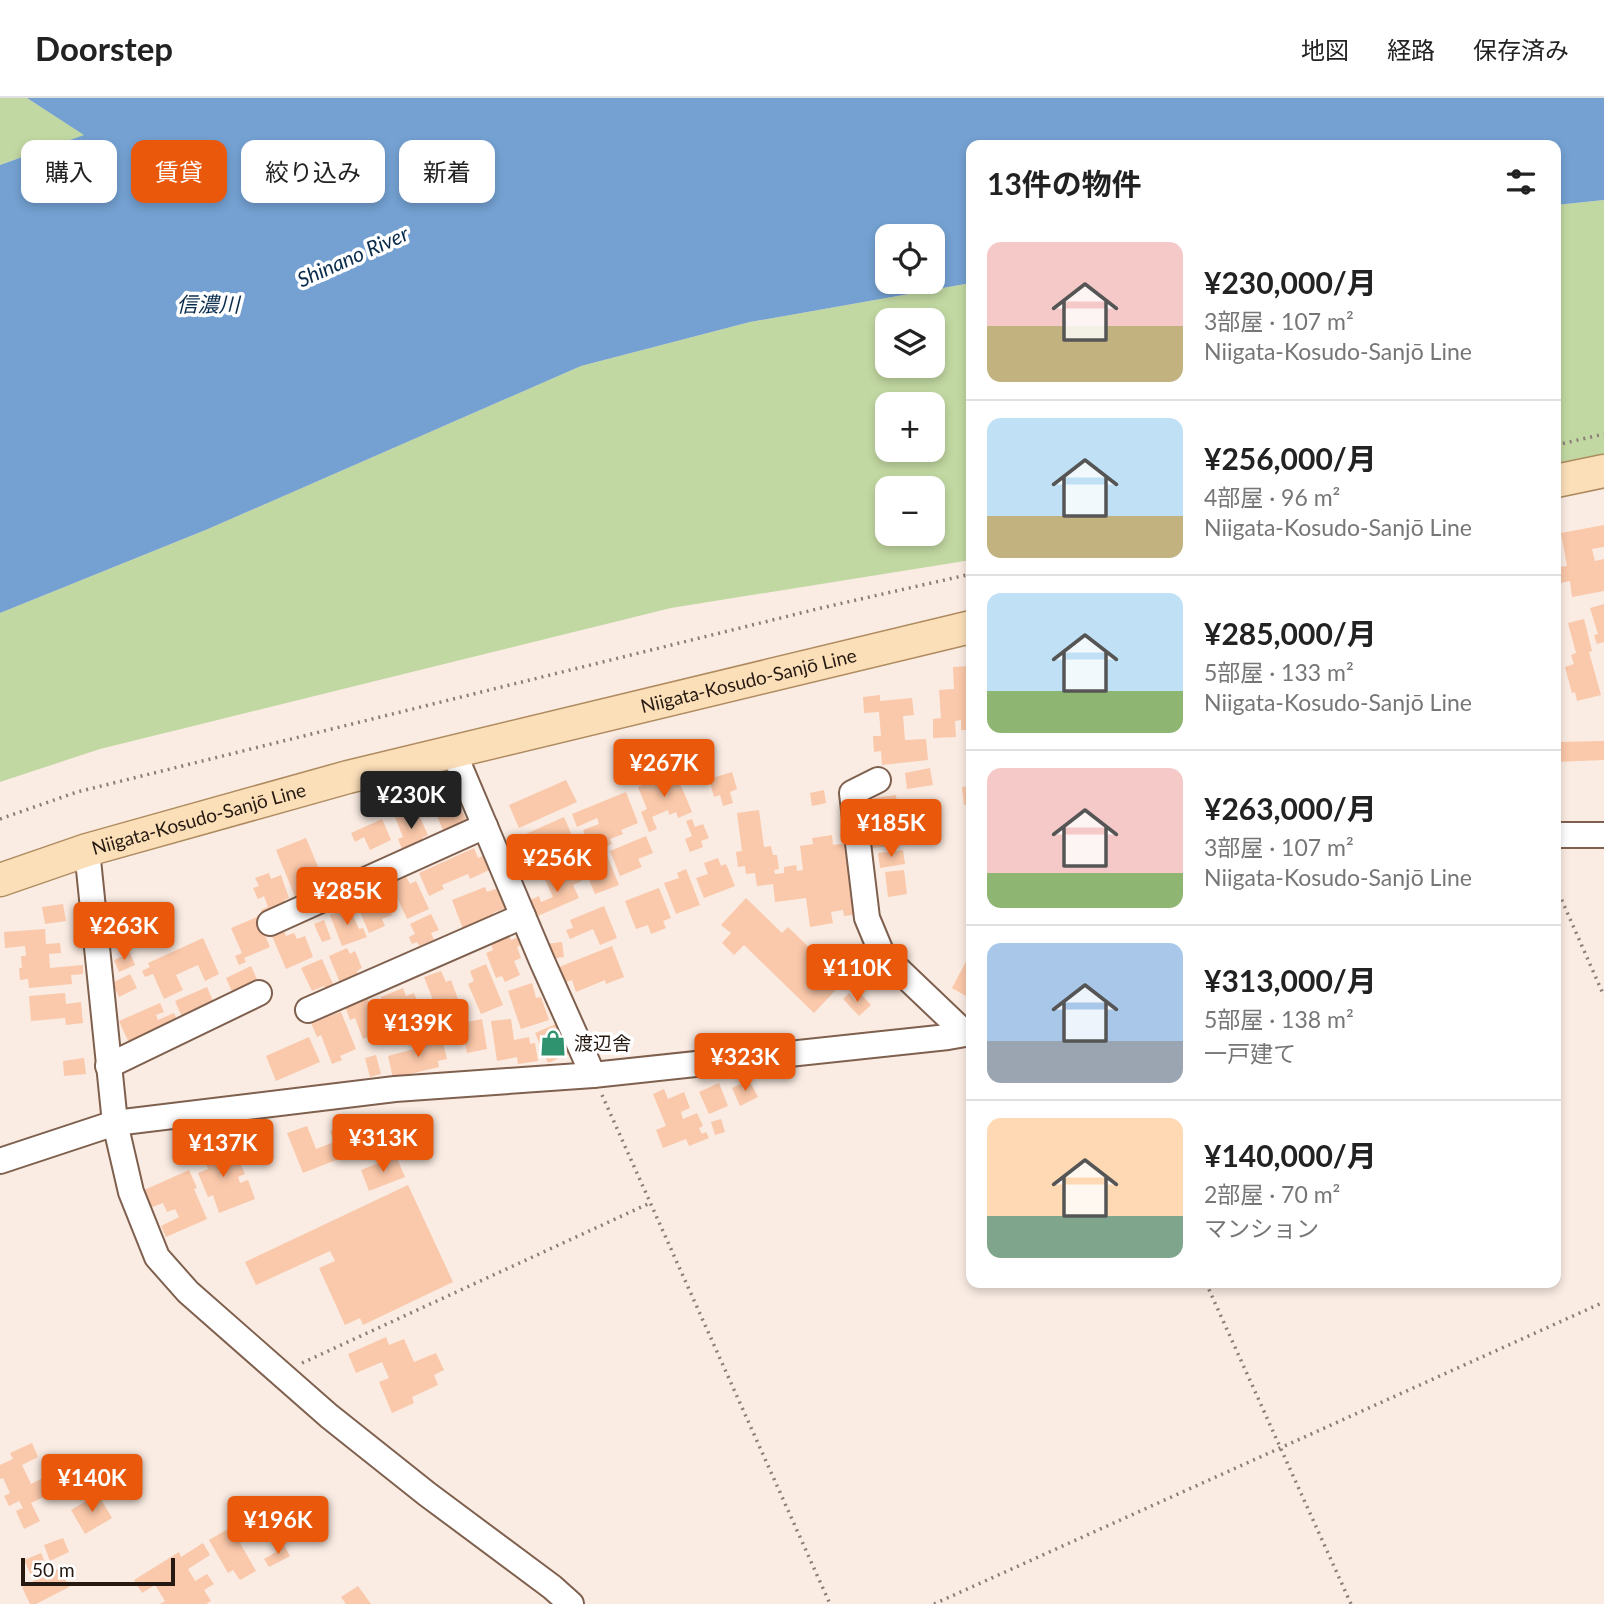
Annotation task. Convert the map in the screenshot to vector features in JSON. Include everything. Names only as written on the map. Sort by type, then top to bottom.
[{"type":"main road","points":[[1561,480],[1604,471]]},
{"type":"main road","name":"Niigata-Kosudo-Sanjō Line","points":[[0,880],[87,850],[348,777],[966,628]]},
{"type":"street","points":[[454,753],[593,1075]]},
{"type":"street","points":[[878,780],[852,793],[867,918],[882,954],[966,1030]]},
{"type":"street","points":[[270,923],[485,826]]},
{"type":"street","points":[[1561,835],[1604,835]]},
{"type":"street","points":[[87,850],[115,1123],[131,1192],[157,1257],[188,1292],[329,1416],[552,1587],[570,1604]]},
{"type":"street","points":[[308,1010],[523,916]]},
{"type":"street","points":[[108,1066],[259,993]]},
{"type":"street","points":[[0,1161],[115,1123],[395,1089],[593,1075],[966,1034]]},
{"type":"path","points":[[1561,443],[1604,434]]},
{"type":"path","points":[[0,819],[77,792],[821,608],[966,575]]},
{"type":"path","points":[[1561,898],[1604,996]]},
{"type":"path","points":[[593,1075],[830,1604]]},
{"type":"path","points":[[281,1373],[650,1203]]},
{"type":"path","points":[[1208,1288],[1352,1604]]},
{"type":"path","points":[[934,1604],[1604,1303]]},
{"type":"green space","points":[[0,98],[27,98],[85,135],[71,140],[21,140],[21,158],[0,165]]},
{"type":"green space","points":[[1604,200],[1604,454],[1561,463],[1561,204]]},
{"type":"green space","points":[[966,284],[966,561],[671,608],[100,749],[0,782],[0,613],[208,529],[581,366],[750,322],[909,294],[945,294],[945,288]]},
{"type":"water","name":"信濃川","points":[[27,98],[1604,98],[1604,200],[1561,204],[1561,140],[966,140],[966,284],[945,288],[945,224],[875,224],[875,294],[909,294],[750,322],[581,366],[208,529],[0,613],[0,165],[21,158],[21,203],[117,203],[117,140],[70,140],[84,135]]},
{"type":"building","points":[[1604,525],[1604,547],[1592,549],[1595,561],[1604,559],[1604,591],[1572,597],[1570,581],[1561,583],[1561,567],[1567,566],[1561,533]]},
{"type":"building","points":[[1604,604],[1604,642],[1597,644],[1594,635],[1598,634],[1590,608]]},
{"type":"building","points":[[1584,619],[1592,651],[1589,652],[1601,695],[1577,701],[1565,667],[1574,664],[1571,655],[1576,653],[1568,623]]},
{"type":"building","points":[[966,666],[966,730],[961,730],[961,720],[955,721],[956,737],[933,738],[933,719],[941,718],[939,690],[954,689],[953,667]]},
{"type":"building","points":[[880,695],[880,701],[912,698],[914,715],[903,716],[905,740],[926,739],[928,760],[882,765],[881,751],[874,752],[873,736],[881,736],[879,712],[864,713],[863,697]]},
{"type":"building","points":[[1604,741],[1604,760],[1561,762],[1561,742]]},
{"type":"building","points":[[930,768],[933,785],[907,789],[905,773]]},
{"type":"building","points":[[675,771],[692,812],[678,818],[676,812],[669,815],[668,810],[652,817],[657,829],[649,832],[641,812],[647,809],[638,787]]},
{"type":"building","points":[[732,772],[737,789],[730,792],[733,803],[723,806],[720,795],[714,797],[709,779]]},
{"type":"building","points":[[566,780],[577,802],[519,828],[509,805]]},
{"type":"building","points":[[962,787],[966,787],[966,805],[964,805]]},
{"type":"building","points":[[824,790],[826,803],[812,806],[810,793]]},
{"type":"building","points":[[626,792],[638,823],[621,830],[623,834],[610,839],[612,844],[591,853],[583,830],[599,824],[597,818],[577,827],[572,814]]},
{"type":"building","points":[[896,795],[902,845],[872,848],[868,806],[875,806],[874,798]]},
{"type":"building","points":[[456,796],[469,827],[457,832],[454,825],[443,830],[436,814],[428,818],[424,810]]},
{"type":"building","points":[[416,809],[428,835],[422,838],[424,843],[405,856],[398,839],[403,837],[395,817]]},
{"type":"building","points":[[759,810],[764,847],[771,846],[773,855],[777,855],[779,869],[774,870],[775,874],[784,873],[784,867],[796,865],[797,871],[803,870],[800,846],[813,844],[812,838],[832,835],[833,845],[845,843],[852,891],[862,914],[844,916],[843,910],[831,912],[833,923],[810,927],[806,898],[775,902],[773,884],[757,886],[755,873],[746,874],[745,866],[738,867],[736,852],[742,851],[737,813]]},
{"type":"building","points":[[564,817],[577,847],[554,856],[548,842],[520,854],[526,868],[514,873],[501,845]]},
{"type":"building","points":[[382,819],[391,840],[370,850],[364,837],[355,842],[351,833]]},
{"type":"building","points":[[692,819],[695,827],[703,824],[709,838],[701,841],[703,847],[690,852],[685,839],[692,836],[686,821]]},
{"type":"building","points":[[646,836],[653,853],[638,859],[642,867],[620,876],[610,851]]},
{"type":"building","points":[[306,838],[326,886],[298,904],[276,850]]},
{"type":"building","points":[[474,848],[478,858],[483,856],[489,870],[470,879],[468,874],[442,885],[444,889],[429,896],[419,873]]},
{"type":"building","points":[[903,850],[905,864],[880,868],[878,853]]},
{"type":"building","points":[[606,853],[619,885],[595,894],[582,863]]},
{"type":"building","points":[[718,858],[721,866],[726,864],[735,886],[704,898],[696,878],[708,874],[704,863]]},
{"type":"building","points":[[576,867],[582,881],[573,885],[579,898],[533,918],[526,902],[539,896],[541,902],[553,897],[545,880],[560,873],[563,879],[570,876],[568,871]]},
{"type":"building","points":[[686,869],[700,905],[676,914],[664,883],[679,878],[677,873]]},
{"type":"building","points":[[904,870],[907,894],[888,897],[885,872]]},
{"type":"building","points":[[269,873],[271,879],[281,875],[289,898],[284,900],[288,911],[264,920],[261,910],[268,907],[264,896],[258,899],[253,888],[259,886],[255,878]]},
{"type":"building","points":[[405,875],[410,884],[416,881],[429,909],[407,919],[390,882]]},
{"type":"building","points":[[485,887],[487,892],[501,887],[509,907],[493,913],[497,921],[465,934],[452,900]]},
{"type":"building","points":[[659,888],[671,918],[663,921],[666,928],[651,934],[648,925],[636,929],[625,901]]},
{"type":"building","points":[[383,893],[392,915],[382,919],[385,926],[369,933],[355,900],[363,896],[365,900]]},
{"type":"building","points":[[746,898],[782,933],[788,927],[844,981],[814,1013],[744,945],[734,955],[722,943],[731,933],[721,925]]},
{"type":"building","points":[[63,904],[66,921],[45,924],[42,907]]},
{"type":"building","points":[[604,906],[617,938],[600,945],[593,929],[570,939],[566,930],[573,928],[570,920]]},
{"type":"building","points":[[350,908],[359,929],[363,928],[367,937],[342,946],[330,915]]},
{"type":"building","points":[[431,914],[439,930],[431,933],[434,940],[419,946],[417,942],[412,944],[409,937],[415,934],[410,924]]},
{"type":"building","points":[[257,917],[270,947],[244,958],[246,962],[239,965],[235,956],[242,953],[231,928]]},
{"type":"building","points":[[324,920],[331,939],[322,942],[314,924]]},
{"type":"building","points":[[45,929],[46,944],[60,943],[61,953],[49,954],[50,968],[83,965],[83,974],[71,975],[72,984],[29,988],[28,979],[20,980],[19,968],[22,968],[21,956],[26,956],[25,946],[5,948],[4,932]]},
{"type":"building","points":[[284,931],[286,936],[294,933],[297,939],[305,936],[313,957],[286,969],[272,936]]},
{"type":"building","points":[[509,935],[511,940],[518,937],[521,945],[517,947],[521,958],[514,961],[520,975],[505,982],[502,976],[496,978],[486,953],[493,950],[491,943]]},
{"type":"building","points":[[203,938],[219,974],[205,981],[198,965],[176,975],[183,990],[164,999],[153,974],[145,977],[142,971],[150,967],[148,963]]},
{"type":"building","points":[[562,942],[564,957],[549,959],[546,944]]},
{"type":"building","points":[[612,946],[624,977],[606,984],[605,980],[576,992],[572,980],[566,982],[563,975],[557,978],[554,969]]},
{"type":"building","points":[[347,948],[350,954],[355,951],[362,968],[357,971],[361,982],[343,990],[329,956]]},
{"type":"building","points":[[130,953],[135,965],[119,972],[114,960]]},
{"type":"building","points":[[322,959],[336,991],[328,995],[324,986],[312,991],[301,968]]},
{"type":"building","points":[[966,961],[966,996],[952,988]]},
{"type":"building","points":[[486,964],[503,1005],[481,1014],[468,984],[474,981],[470,971]]},
{"type":"building","points":[[251,966],[260,986],[235,998],[226,978]]},
{"type":"building","points":[[441,971],[446,982],[451,980],[459,1002],[432,1012],[428,1001],[433,1000],[424,977]]},
{"type":"building","points":[[130,974],[137,988],[119,997],[112,983]]},
{"type":"building","points":[[532,983],[536,998],[541,997],[549,1020],[521,1029],[508,991]]},
{"type":"building","points":[[207,987],[216,1008],[182,1017],[175,1001]]},
{"type":"building","points":[[403,988],[406,996],[414,993],[424,1018],[398,1028],[391,1010],[396,1008],[394,1002],[384,1006],[381,997]]},
{"type":"building","points":[[65,993],[66,1004],[81,1002],[83,1023],[66,1025],[65,1018],[31,1021],[29,996]]},
{"type":"building","points":[[849,993],[856,1001],[862,995],[871,1005],[859,1016],[843,999]]},
{"type":"building","points":[[368,998],[369,1002],[378,999],[389,1029],[383,1032],[381,1025],[376,1027],[378,1033],[363,1039],[355,1018],[350,1020],[345,1006]]},
{"type":"building","points":[[160,1003],[164,1012],[156,1015],[158,1020],[174,1013],[180,1027],[129,1043],[119,1021]]},
{"type":"building","points":[[341,1012],[356,1049],[340,1056],[342,1060],[332,1064],[321,1035],[317,1037],[311,1023]]},
{"type":"building","points":[[482,1019],[487,1049],[467,1053],[464,1038],[455,1040],[452,1025]]},
{"type":"building","points":[[511,1019],[514,1040],[529,1037],[530,1044],[535,1043],[538,1061],[518,1064],[517,1057],[497,1061],[491,1021]]},
{"type":"building","points":[[558,1023],[571,1053],[548,1063],[535,1033]]},
{"type":"building","points":[[309,1037],[320,1062],[276,1081],[266,1056]]},
{"type":"building","points":[[442,1038],[447,1059],[438,1061],[439,1067],[393,1078],[388,1056],[418,1048],[417,1044]]},
{"type":"building","points":[[376,1055],[381,1074],[370,1077],[365,1058]]},
{"type":"building","points":[[84,1058],[86,1074],[64,1076],[63,1061]]},
{"type":"building","points":[[749,1080],[758,1097],[740,1106],[732,1088]]},
{"type":"building","points":[[719,1083],[728,1106],[709,1114],[699,1092]]},
{"type":"building","points":[[664,1089],[668,1099],[684,1092],[690,1108],[681,1112],[683,1119],[697,1113],[703,1126],[699,1128],[702,1134],[706,1132],[709,1138],[689,1146],[686,1139],[663,1148],[656,1130],[666,1126],[653,1094]]},
{"type":"building","points":[[721,1119],[725,1132],[715,1135],[711,1122]]},
{"type":"building","points":[[348,1124],[359,1151],[303,1173],[287,1133],[307,1126],[316,1149],[334,1142],[330,1131]]},
{"type":"building","points":[[213,1135],[216,1144],[212,1146],[221,1168],[239,1161],[245,1174],[238,1177],[240,1183],[248,1180],[255,1199],[219,1213],[213,1195],[208,1197],[198,1173],[208,1169],[197,1141]]},
{"type":"building","points":[[396,1156],[405,1177],[369,1191],[361,1170]]},
{"type":"building","points":[[189,1170],[207,1219],[166,1237],[161,1226],[179,1217],[175,1209],[167,1212],[163,1203],[150,1208],[142,1191]]},
{"type":"building","points":[[408,1185],[453,1282],[363,1325],[360,1318],[345,1325],[319,1268],[335,1261],[330,1251],[256,1285],[245,1262]]},
{"type":"building","points":[[386,1337],[389,1345],[404,1339],[414,1362],[436,1353],[444,1370],[434,1375],[438,1385],[412,1397],[414,1403],[392,1413],[379,1382],[389,1378],[382,1362],[356,1373],[348,1354]]},
{"type":"building","points":[[32,1443],[38,1457],[22,1465],[31,1484],[49,1475],[57,1491],[31,1503],[40,1521],[24,1529],[16,1511],[23,1508],[19,1501],[9,1506],[4,1496],[10,1493],[3,1478],[0,1479],[0,1465],[13,1459],[10,1453]]},
{"type":"building","points":[[98,1494],[112,1518],[85,1534],[71,1510]]},
{"type":"building","points":[[259,1511],[268,1526],[240,1543],[256,1571],[240,1580],[233,1570],[228,1573],[209,1540]]},
{"type":"building","points":[[63,1538],[69,1552],[50,1561],[44,1545]]},
{"type":"building","points":[[203,1543],[210,1555],[188,1569],[195,1581],[207,1574],[214,1584],[204,1590],[211,1601],[206,1604],[160,1604],[165,1601],[155,1585],[142,1593],[134,1580],[179,1552],[181,1557]]},
{"type":"building","points":[[283,1543],[290,1556],[269,1567],[264,1559],[276,1552],[274,1548]]},
{"type":"building","points":[[41,1553],[47,1567],[31,1575],[24,1560]]},
{"type":"building","points":[[60,1568],[69,1587],[36,1604],[30,1604],[22,1587]]},
{"type":"building","points":[[358,1586],[371,1604],[346,1604],[341,1597]]},
{"type":"place","name":"渡辺舎","points":[[553,1043]]},
{"type":"water label","name":"Shinano River","points":[[353,257]]}]
